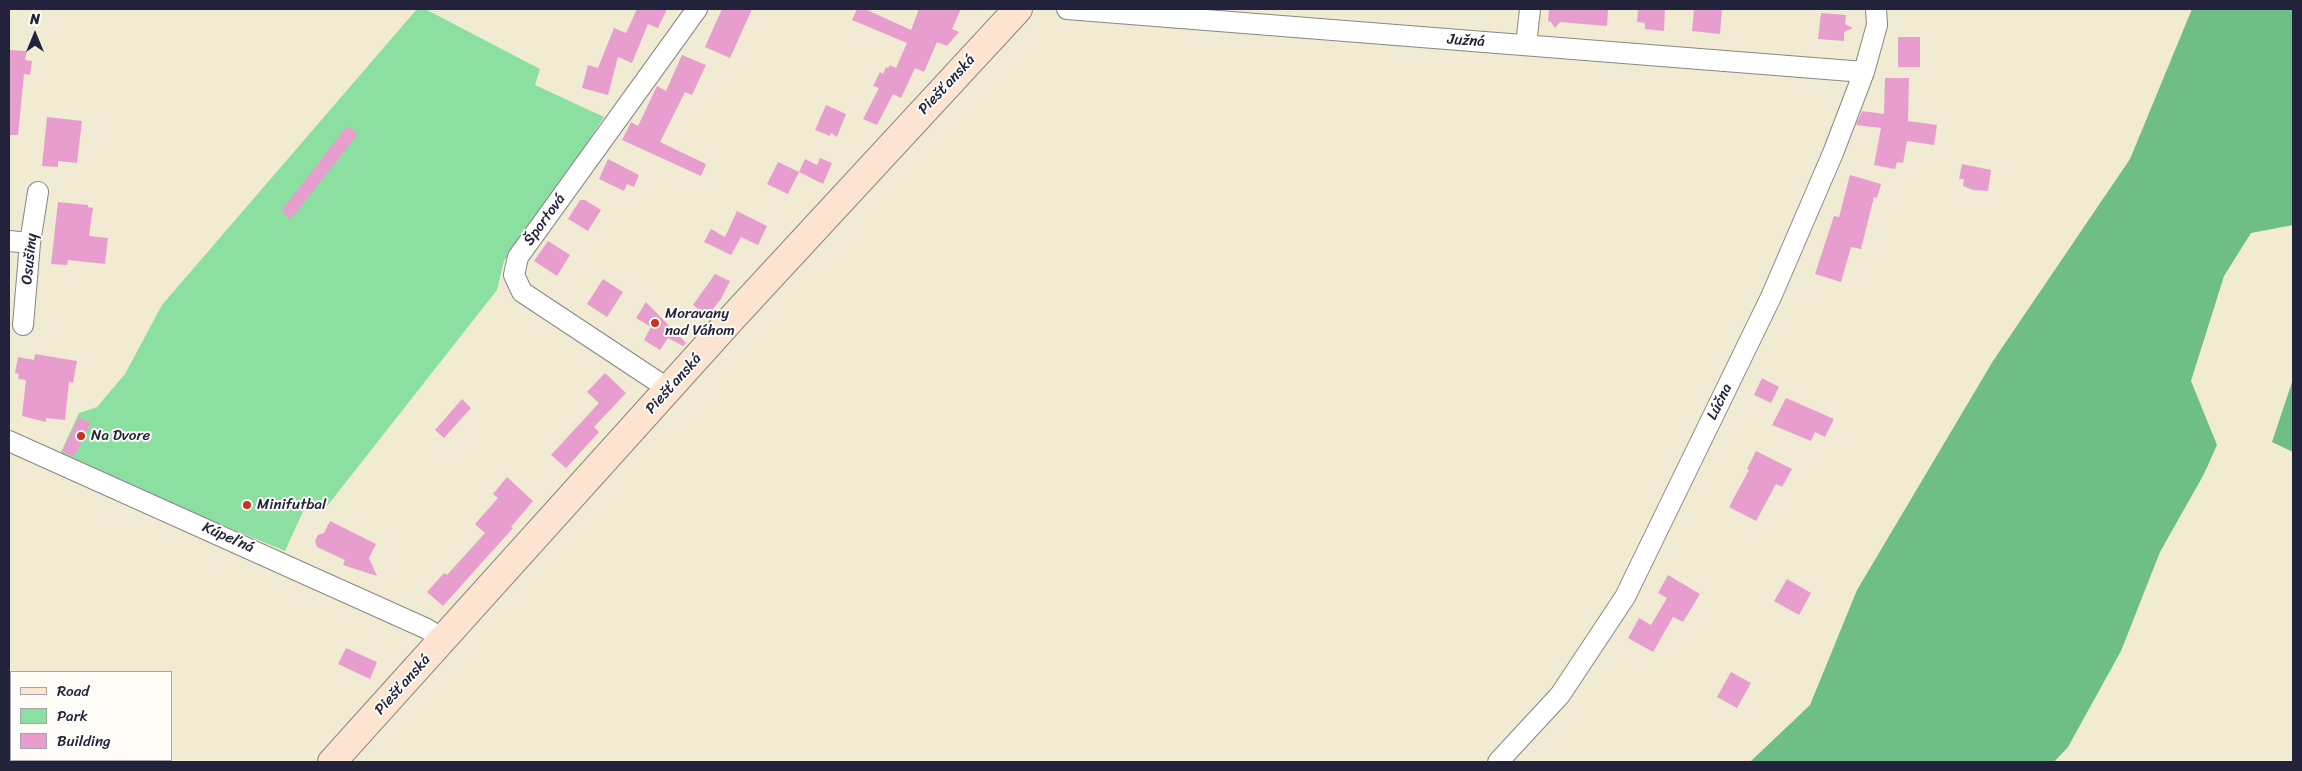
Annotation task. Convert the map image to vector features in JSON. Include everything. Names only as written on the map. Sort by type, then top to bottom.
[{"type":"main road","name":"Piešťanská","points":[[332,762],[906,129],[1018,9]]},
{"type":"street","name":"Športová","points":[[670,390],[522,292],[514,275],[518,257],[697,9]]},
{"type":"street","name":"Južná","points":[[1067,9],[1163,13],[1864,72]]},
{"type":"street","points":[[1526,45],[1530,9]]},
{"type":"street","name":"Lúčna","points":[[1498,762],[1560,695],[1625,597],[1772,298],[1864,72],[1877,25],[1876,9]]},
{"type":"street","name":"Osušiny","points":[[23,325],[30,243],[38,192]]},
{"type":"street","points":[[9,241],[30,243]]},
{"type":"street","name":"Kúpeľná","points":[[9,441],[433,632],[444,640]]},
{"type":"green space","points":[[417,9],[425,9],[540,69],[535,85],[604,117],[566,175],[504,261],[497,290],[324,510],[306,505],[285,551],[65,460],[61,452],[79,413],[97,407],[125,374],[162,305]]},
{"type":"green space","points":[[2192,9],[2293,9],[2293,225],[2251,233],[2224,276],[2191,381],[2217,445],[2204,474],[2160,552],[2121,651],[2068,747],[2054,762],[1750,762],[1810,705],[1857,590],[1993,361],[2130,159]]},
{"type":"green space","points":[[2293,379],[2293,452],[2272,442]]},
{"type":"building","points":[[637,9],[667,9],[658,28],[648,24],[632,63],[618,57],[608,95],[582,88],[588,65],[598,68],[614,28],[626,33]]},
{"type":"building","points":[[722,9],[752,9],[730,58],[705,47]]},
{"type":"building","points":[[857,9],[865,9],[911,30],[919,9],[961,9],[952,29],[959,32],[947,46],[937,42],[924,72],[915,68],[901,98],[893,94],[877,125],[863,119],[879,88],[873,86],[880,72],[883,74],[886,67],[888,68],[890,65],[896,68],[907,43],[852,20]]},
{"type":"building","points":[[1549,9],[1608,9],[1607,26],[1560,22],[1555,28],[1548,21]]},
{"type":"building","points":[[1638,9],[1665,9],[1664,31],[1645,29],[1645,23],[1637,22]]},
{"type":"building","points":[[1694,9],[1722,9],[1720,34],[1692,31]]},
{"type":"building","points":[[1821,13],[1846,15],[1845,24],[1853,28],[1844,32],[1844,41],[1818,39]]},
{"type":"building","points":[[1898,37],[1920,37],[1920,67],[1898,67]]},
{"type":"building","points":[[9,50],[27,51],[25,60],[32,61],[30,75],[24,74],[18,135],[9,135]]},
{"type":"building","points":[[682,55],[706,65],[692,95],[685,92],[660,142],[706,164],[701,176],[622,140],[631,122],[638,126],[657,86],[666,91]]},
{"type":"building","points":[[1885,78],[1909,78],[1908,121],[1937,125],[1934,145],[1907,141],[1903,163],[1897,162],[1895,169],[1874,165],[1881,128],[1856,125],[1862,111],[1884,114]]},
{"type":"building","points":[[826,105],[846,114],[837,137],[831,133],[830,136],[815,130]]},
{"type":"building","points":[[47,117],[82,121],[77,163],[58,161],[58,167],[42,166]]},
{"type":"building","points":[[347,126],[358,134],[291,219],[281,211]]},
{"type":"building","points":[[820,158],[832,163],[823,184],[799,172],[805,159],[817,165]]},
{"type":"building","points":[[608,159],[639,175],[634,187],[627,184],[624,191],[599,179]]},
{"type":"building","points":[[778,162],[799,172],[788,194],[767,184]]},
{"type":"building","points":[[1962,164],[1991,170],[1988,191],[1973,190],[1963,186],[1964,179],[1959,179]]},
{"type":"building","points":[[1850,175],[1881,184],[1877,198],[1874,197],[1861,249],[1851,247],[1841,282],[1815,274],[1834,216],[1839,217]]},
{"type":"building","points":[[580,200],[585,200],[601,210],[588,231],[568,219]]},
{"type":"building","points":[[58,202],[88,205],[88,207],[93,208],[89,236],[108,238],[105,264],[68,260],[67,265],[51,264]]},
{"type":"building","points":[[737,211],[767,226],[758,245],[741,237],[731,255],[704,242],[711,229],[725,237]]},
{"type":"building","points":[[548,241],[570,255],[557,276],[534,261]]},
{"type":"building","points":[[715,274],[730,281],[721,299],[707,316],[693,305]]},
{"type":"building","points":[[603,279],[623,292],[607,317],[587,304]]},
{"type":"building","name":"Moravany nad Váhom","points":[[646,302],[686,343],[683,346],[668,338],[660,350],[644,340],[651,327],[636,318]]},
{"type":"building","points":[[35,354],[77,361],[73,383],[69,382],[65,420],[46,418],[46,422],[22,416],[26,380],[18,379],[19,374],[15,373],[18,357],[34,360]]},
{"type":"building","points":[[605,373],[626,393],[594,427],[599,432],[566,468],[551,455],[599,403],[587,392]]},
{"type":"building","points":[[1762,378],[1779,387],[1771,403],[1754,395]]},
{"type":"building","points":[[1786,398],[1834,419],[1825,437],[1815,432],[1811,441],[1772,425]]},
{"type":"building","points":[[462,399],[471,408],[444,438],[435,430]]},
{"type":"building","points":[[79,417],[91,423],[74,457],[62,451]]},
{"type":"building","points":[[1756,451],[1792,469],[1782,487],[1776,484],[1756,521],[1729,507],[1749,470],[1747,469]]},
{"type":"building","points":[[507,477],[533,501],[511,527],[513,528],[443,606],[427,592],[444,573],[447,575],[485,533],[475,524],[498,498],[493,494]]},
{"type":"building","points":[[330,521],[376,544],[369,558],[377,576],[343,565],[345,560],[317,547],[315,541],[318,535],[324,533]]},
{"type":"building","points":[[1668,575],[1700,594],[1683,622],[1673,617],[1653,652],[1628,638],[1639,618],[1651,625],[1667,598],[1658,593]]},
{"type":"building","points":[[1787,579],[1811,593],[1799,615],[1774,601]]},
{"type":"building","points":[[346,648],[377,662],[370,679],[338,664]]},
{"type":"building","points":[[1731,672],[1751,683],[1737,708],[1717,697]]},
{"type":"place","name":"Moravany nad Váhom","points":[[655,323]]},
{"type":"place","name":"Na Dvore","points":[[81,436]]},
{"type":"place","name":"Minifutbal","points":[[247,505]]}]
